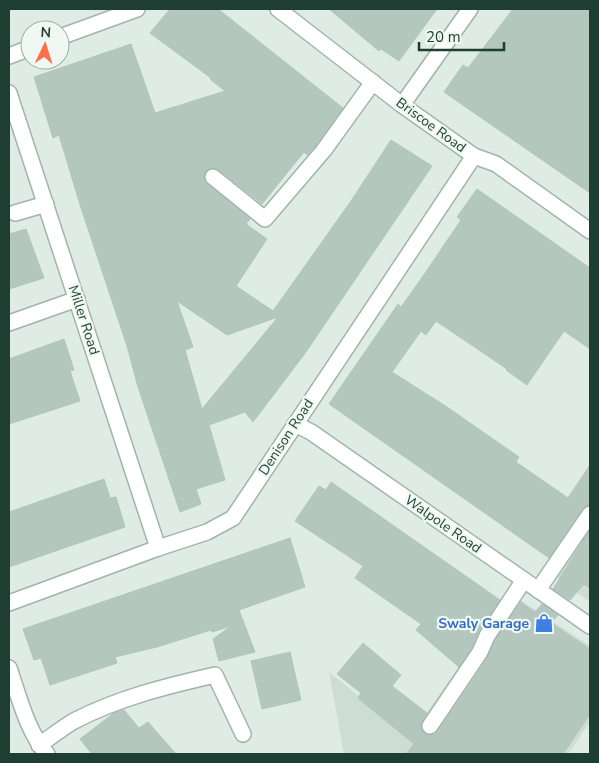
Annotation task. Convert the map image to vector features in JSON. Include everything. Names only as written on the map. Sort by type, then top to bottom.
[{"type":"street","points":[[70,33],[136,9]]},
{"type":"street","name":"Briscoe Road","points":[[278,9],[402,105],[474,156],[496,164],[590,231]]},
{"type":"street","points":[[402,105],[470,9]]},
{"type":"street","points":[[213,177],[265,219],[324,150],[373,82]]},
{"type":"street","name":"Miller Road","points":[[9,93],[158,548]]},
{"type":"street","name":"Denison Road","points":[[9,603],[206,532],[233,518],[474,156]]},
{"type":"street","points":[[15,213],[46,204]]},
{"type":"street","points":[[9,323],[77,299]]},
{"type":"street","name":"Walpole Road","points":[[294,424],[311,432],[590,626]]},
{"type":"street","points":[[538,590],[590,514]]},
{"type":"street","points":[[430,726],[480,652],[487,636],[524,580]]},
{"type":"street","points":[[9,668],[29,724],[43,750],[74,721],[115,703],[168,686],[215,675],[243,734]]},
{"type":"shaded area","points":[[590,523],[590,602],[554,576]]},
{"type":"shaded area","points":[[511,594],[590,646],[590,722],[568,754],[344,754],[329,672],[409,737]]},
{"type":"building","points":[[170,9],[218,9],[343,108],[317,144],[307,155],[304,152],[262,204],[218,169],[210,168],[204,175],[204,180],[207,184],[250,219],[246,224],[267,239],[236,286],[273,311],[351,201],[391,140],[432,166],[306,352],[253,422],[245,412],[209,425],[225,480],[196,489],[201,504],[180,512],[138,387],[127,346],[59,135],[53,138],[34,77],[55,70],[70,70],[70,65],[131,44],[155,113],[225,91],[211,78],[150,33]],"holes":[[[177,301],[227,335],[278,317],[202,409],[185,350],[193,347]]]},
{"type":"building","points":[[329,9],[437,9],[399,61],[381,49],[379,51]]},
{"type":"building","points":[[513,9],[590,9],[590,193],[444,92],[463,65],[468,68]]},
{"type":"building","points":[[477,189],[590,268],[590,349],[564,331],[527,385],[507,369],[436,321],[426,335],[421,331],[392,372],[447,407],[519,457],[516,462],[568,498],[590,465],[590,505],[582,509],[549,558],[329,404],[398,304],[401,307],[421,279],[461,220],[457,217]]},
{"type":"building","points":[[26,229],[44,278],[9,289],[9,234]]},
{"type":"building","points":[[64,339],[74,370],[70,371],[80,401],[9,424],[9,359]]},
{"type":"building","points":[[104,479],[110,498],[116,497],[125,527],[9,567],[9,512]]},
{"type":"building","points":[[331,482],[500,600],[479,631],[472,647],[459,667],[416,630],[421,624],[355,578],[363,566],[295,521],[319,486],[326,490]]},
{"type":"building","points":[[590,530],[590,588],[584,584],[570,600],[553,589]]},
{"type":"building","points":[[290,538],[305,587],[239,610],[255,652],[219,661],[213,639],[231,626],[115,657],[117,663],[50,685],[41,658],[34,660],[23,629]]},
{"type":"building","points":[[521,602],[535,612],[542,604],[558,615],[551,623],[590,649],[590,714],[563,754],[406,754],[414,744],[358,698],[361,693],[337,674],[363,643],[401,675],[392,686],[427,713],[422,721],[421,730],[425,734],[434,735],[473,680],[488,657],[495,640]]},
{"type":"building","points":[[290,652],[301,700],[262,709],[251,661]]},
{"type":"building","points":[[124,710],[139,728],[148,722],[176,754],[92,754],[80,739],[114,713]]},
{"type":"place","name":"Swaly Garage","points":[[544,623]]}]
